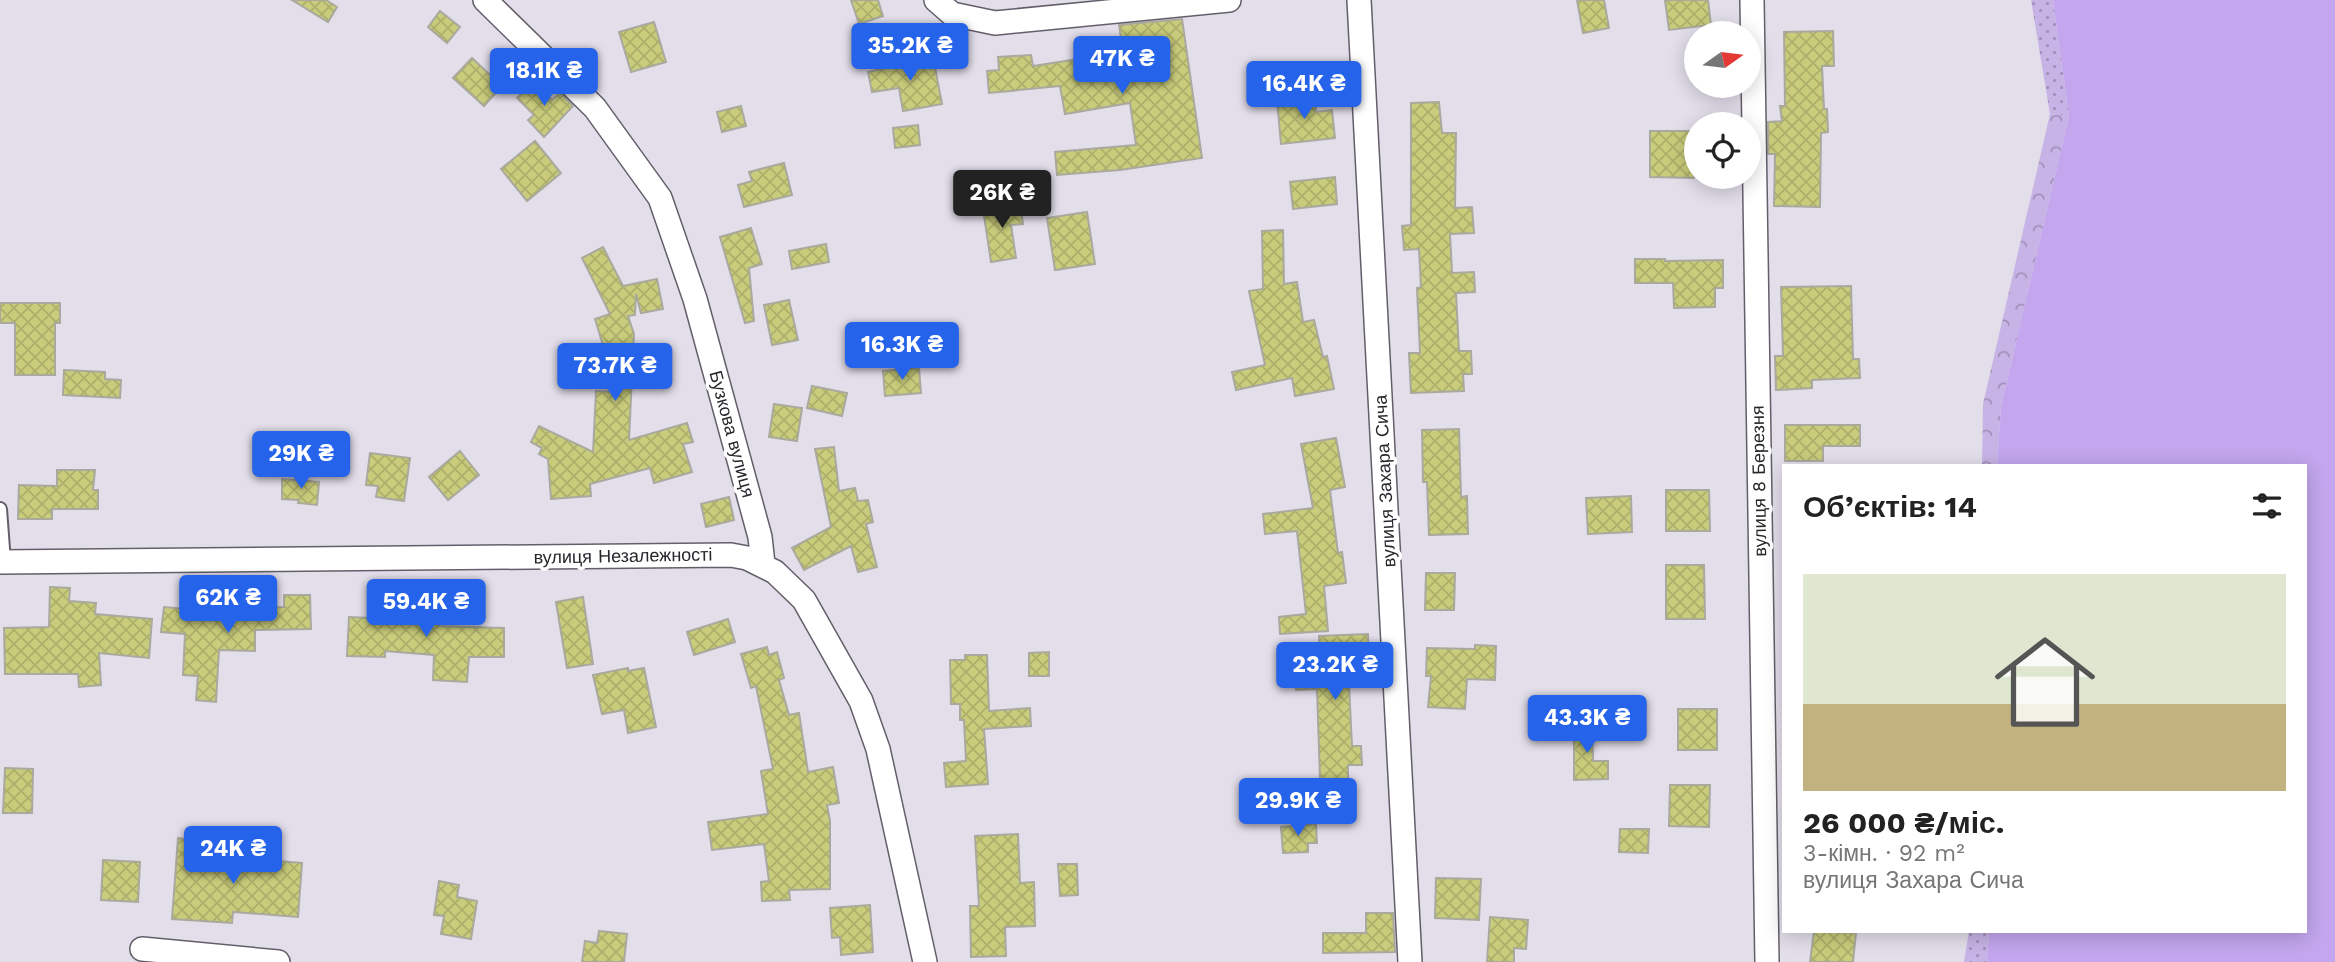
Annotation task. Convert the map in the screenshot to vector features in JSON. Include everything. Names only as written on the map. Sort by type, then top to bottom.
[{"type":"street","name":"Бузкова вулиця","points":[[485,0],[595,108],[660,198],[695,299],[760,537],[763,564]]},
{"type":"street","points":[[936,0],[952,14],[995,23],[1229,0]]},
{"type":"street","name":"вулиця Захара Сича","points":[[1359,0],[1410,962]]},
{"type":"street","name":"вулиця 8 Березня","points":[[1752,0],[1766,962]]},
{"type":"street","name":"вулиця Незалежності","points":[[2,562],[731,555],[763,564],[787,582],[804,600],[831,645],[871,726],[925,962]]},
{"type":"street","points":[[142,949],[278,962]]},
{"type":"lane","points":[[0,509],[2,562]]},
{"type":"green space","points":[[2031,0],[2053,0],[2069,116],[2050,114]]},
{"type":"green space","points":[[2050,114],[2069,116],[2001,407],[1997,464],[1982,464],[1983,404]]},
{"type":"green space","points":[[1969,933],[1989,933],[1987,962],[1964,962]]},
{"type":"shaded area","points":[[2053,0],[2335,0],[2335,962],[1987,962],[1989,933],[2307,933],[2307,464],[1997,464],[2001,407],[2069,116]]},
{"type":"building","points":[[292,0],[326,0],[337,7],[328,22]]},
{"type":"building","points":[[851,0],[878,0],[883,16],[859,24]]},
{"type":"building","points":[[1577,0],[1604,0],[1609,28],[1583,33]]},
{"type":"building","points":[[1665,0],[1708,0],[1711,21],[1684,21],[1684,28],[1669,30]]},
{"type":"building","points":[[440,11],[460,27],[447,43],[428,27]]},
{"type":"building","points":[[1182,19],[1202,158],[1120,170],[1057,175],[1055,152],[1136,145],[1130,103],[1065,114],[1060,86],[989,93],[987,71],[999,70],[998,57],[1031,55],[1033,66],[1123,52],[1119,25]]},
{"type":"building","points":[[654,22],[666,62],[631,72],[619,32]]},
{"type":"building","points":[[1833,31],[1834,66],[1822,66],[1828,132],[1821,133],[1820,207],[1774,206],[1775,154],[1768,154],[1768,122],[1782,121],[1780,106],[1785,106],[1784,32]]},
{"type":"building","points":[[933,57],[942,104],[903,111],[899,88],[872,92],[868,72]]},
{"type":"building","points":[[472,58],[502,86],[484,106],[453,78]]},
{"type":"building","points":[[533,82],[552,100],[560,93],[573,106],[544,137],[528,120],[534,115],[517,98]]},
{"type":"building","points":[[1315,96],[1316,112],[1332,110],[1335,138],[1281,144],[1277,100]]},
{"type":"building","points":[[1439,102],[1442,133],[1456,133],[1455,208],[1472,207],[1474,233],[1450,234],[1452,273],[1474,272],[1475,292],[1456,293],[1459,351],[1471,351],[1472,374],[1463,374],[1464,391],[1411,393],[1409,353],[1420,353],[1417,288],[1421,287],[1419,249],[1404,250],[1402,226],[1411,225],[1411,103]]},
{"type":"building","points":[[741,106],[746,126],[722,132],[717,112]]},
{"type":"building","points":[[918,125],[920,145],[895,148],[893,128]]},
{"type":"building","points":[[1650,131],[1684,131],[1684,178],[1650,177]]},
{"type":"building","points":[[535,141],[561,173],[527,201],[501,169]]},
{"type":"building","points":[[784,163],[792,195],[744,207],[738,185],[752,181],[749,172]]},
{"type":"building","points":[[1335,177],[1337,204],[1293,209],[1290,182]]},
{"type":"building","points":[[1020,203],[1023,224],[1011,225],[1016,258],[991,262],[983,209]]},
{"type":"building","points":[[1087,212],[1095,264],[1055,270],[1047,218]]},
{"type":"building","points":[[751,228],[762,264],[749,268],[754,321],[745,323],[720,237]]},
{"type":"building","points":[[1283,230],[1284,284],[1297,282],[1303,322],[1314,320],[1323,357],[1327,356],[1334,389],[1295,396],[1292,378],[1236,390],[1232,372],[1265,365],[1249,291],[1263,289],[1262,231]]},
{"type":"building","points":[[826,244],[829,262],[792,269],[789,251]]},
{"type":"building","points":[[603,247],[623,286],[657,279],[663,309],[641,313],[636,294],[635,315],[628,316],[634,334],[629,440],[687,423],[693,442],[683,444],[692,472],[654,483],[650,468],[590,484],[591,496],[551,499],[548,459],[539,454],[542,448],[531,442],[539,426],[593,452],[596,391],[617,392],[595,319],[610,314],[582,258]]},
{"type":"building","points":[[1635,259],[1723,260],[1723,288],[1715,288],[1715,307],[1674,308],[1673,283],[1635,283]]},
{"type":"building","points":[[1851,286],[1853,359],[1859,359],[1860,378],[1812,380],[1812,388],[1776,390],[1775,356],[1783,356],[1781,287]]},
{"type":"building","points":[[789,300],[798,340],[772,345],[764,305]]},
{"type":"building","points":[[0,303],[60,303],[60,323],[55,323],[55,375],[15,375],[15,323],[0,323]]},
{"type":"building","points":[[919,368],[921,393],[885,396],[883,371]]},
{"type":"building","points":[[64,370],[105,372],[105,379],[121,380],[120,398],[63,395]]},
{"type":"building","points":[[812,386],[847,393],[842,416],[807,408]]},
{"type":"building","points":[[774,404],[802,408],[797,441],[769,437]]},
{"type":"building","points":[[1785,425],[1860,425],[1860,446],[1823,446],[1823,461],[1785,461]]},
{"type":"building","points":[[1459,429],[1461,497],[1467,496],[1468,534],[1429,535],[1427,482],[1423,482],[1422,430]]},
{"type":"building","points":[[1336,438],[1345,487],[1330,490],[1338,553],[1342,552],[1346,583],[1324,586],[1328,631],[1280,634],[1279,617],[1306,614],[1297,531],[1265,534],[1263,514],[1313,508],[1301,444]]},
{"type":"building","points":[[834,447],[839,491],[855,488],[858,501],[868,500],[873,522],[866,524],[877,567],[858,572],[851,546],[804,570],[792,548],[831,527],[815,449]]},
{"type":"building","points":[[460,451],[479,475],[448,500],[429,477]]},
{"type":"building","points":[[370,453],[410,458],[404,501],[376,497],[378,486],[366,485]]},
{"type":"building","points":[[57,470],[95,470],[93,490],[98,490],[98,509],[52,509],[52,519],[18,519],[19,485],[57,486]]},
{"type":"building","points":[[282,479],[319,482],[317,505],[282,499]]},
{"type":"building","points":[[1666,490],[1709,490],[1710,531],[1666,531]]},
{"type":"building","points":[[1631,496],[1632,532],[1588,534],[1586,498]]},
{"type":"building","points":[[729,497],[734,520],[706,527],[701,504]]},
{"type":"building","points":[[1666,565],[1704,565],[1705,619],[1666,619]]},
{"type":"building","points":[[1426,573],[1455,573],[1454,610],[1425,610]]},
{"type":"building","points":[[50,587],[70,588],[69,601],[96,603],[95,614],[152,619],[149,658],[99,653],[101,685],[79,687],[78,674],[5,674],[4,628],[49,627]]},
{"type":"building","points":[[418,589],[440,590],[439,626],[504,628],[504,657],[469,657],[467,682],[433,680],[434,655],[385,651],[385,657],[347,656],[349,617],[417,620]]},
{"type":"building","points":[[284,595],[310,595],[311,629],[255,630],[255,651],[219,650],[216,702],[196,700],[198,676],[183,675],[185,634],[161,632],[164,607],[232,613],[232,608],[284,607]]},
{"type":"building","points":[[583,597],[593,664],[567,668],[556,602]]},
{"type":"building","points":[[728,619],[735,642],[694,655],[687,632]]},
{"type":"building","points":[[1368,634],[1369,663],[1348,664],[1352,746],[1361,746],[1362,765],[1348,765],[1348,780],[1320,780],[1317,689],[1296,690],[1295,668],[1320,668],[1319,636]]},
{"type":"building","points":[[1475,645],[1496,646],[1495,680],[1467,679],[1465,709],[1428,707],[1431,676],[1426,676],[1427,648],[1475,649]]},
{"type":"building","points":[[767,647],[769,655],[777,652],[784,678],[779,680],[789,715],[799,713],[808,772],[833,767],[839,803],[827,805],[830,821],[830,889],[789,890],[790,900],[762,901],[761,882],[769,881],[764,844],[712,850],[708,822],[768,814],[761,771],[773,769],[756,686],[751,688],[741,654]]},
{"type":"building","points":[[1049,652],[1049,676],[1029,676],[1029,653]]},
{"type":"building","points":[[965,655],[987,655],[989,711],[1030,708],[1031,726],[984,729],[988,784],[946,787],[944,763],[966,761],[964,720],[960,720],[960,704],[951,704],[950,660],[965,660]]},
{"type":"building","points":[[628,668],[628,671],[644,668],[656,727],[628,733],[624,710],[602,714],[593,675]]},
{"type":"building","points":[[1678,709],[1717,709],[1717,750],[1678,750]]},
{"type":"building","points":[[1574,723],[1592,723],[1593,761],[1608,761],[1608,779],[1574,780]]},
{"type":"building","points":[[5,768],[33,769],[32,813],[3,813]]},
{"type":"building","points":[[1670,785],[1710,785],[1709,827],[1669,826]]},
{"type":"building","points":[[1316,824],[1317,843],[1308,843],[1308,852],[1283,853],[1281,827]]},
{"type":"building","points":[[1620,829],[1649,829],[1648,853],[1619,852]]},
{"type":"building","points":[[1018,834],[1020,883],[1034,882],[1035,926],[1005,927],[1006,956],[971,957],[970,906],[979,906],[975,836]]},
{"type":"building","points":[[178,838],[197,841],[195,854],[302,863],[298,917],[233,912],[232,923],[172,919]]},
{"type":"building","points":[[103,860],[140,862],[138,902],[101,900]]},
{"type":"building","points":[[1058,864],[1077,864],[1078,895],[1060,896]]},
{"type":"building","points":[[1436,878],[1481,879],[1479,920],[1435,918]]},
{"type":"building","points":[[439,881],[459,885],[457,897],[477,901],[471,939],[441,934],[444,916],[434,915]]},
{"type":"building","points":[[870,905],[873,952],[841,955],[840,937],[832,938],[830,908]]},
{"type":"building","points":[[1366,913],[1393,913],[1395,952],[1323,953],[1323,933],[1366,933]]},
{"type":"building","points":[[1490,917],[1528,920],[1526,949],[1514,948],[1514,962],[1487,962]]},
{"type":"building","points":[[599,931],[627,934],[624,962],[582,962],[585,941],[597,943]]},
{"type":"building","points":[[1814,933],[1856,933],[1853,962],[1810,962]]}]
